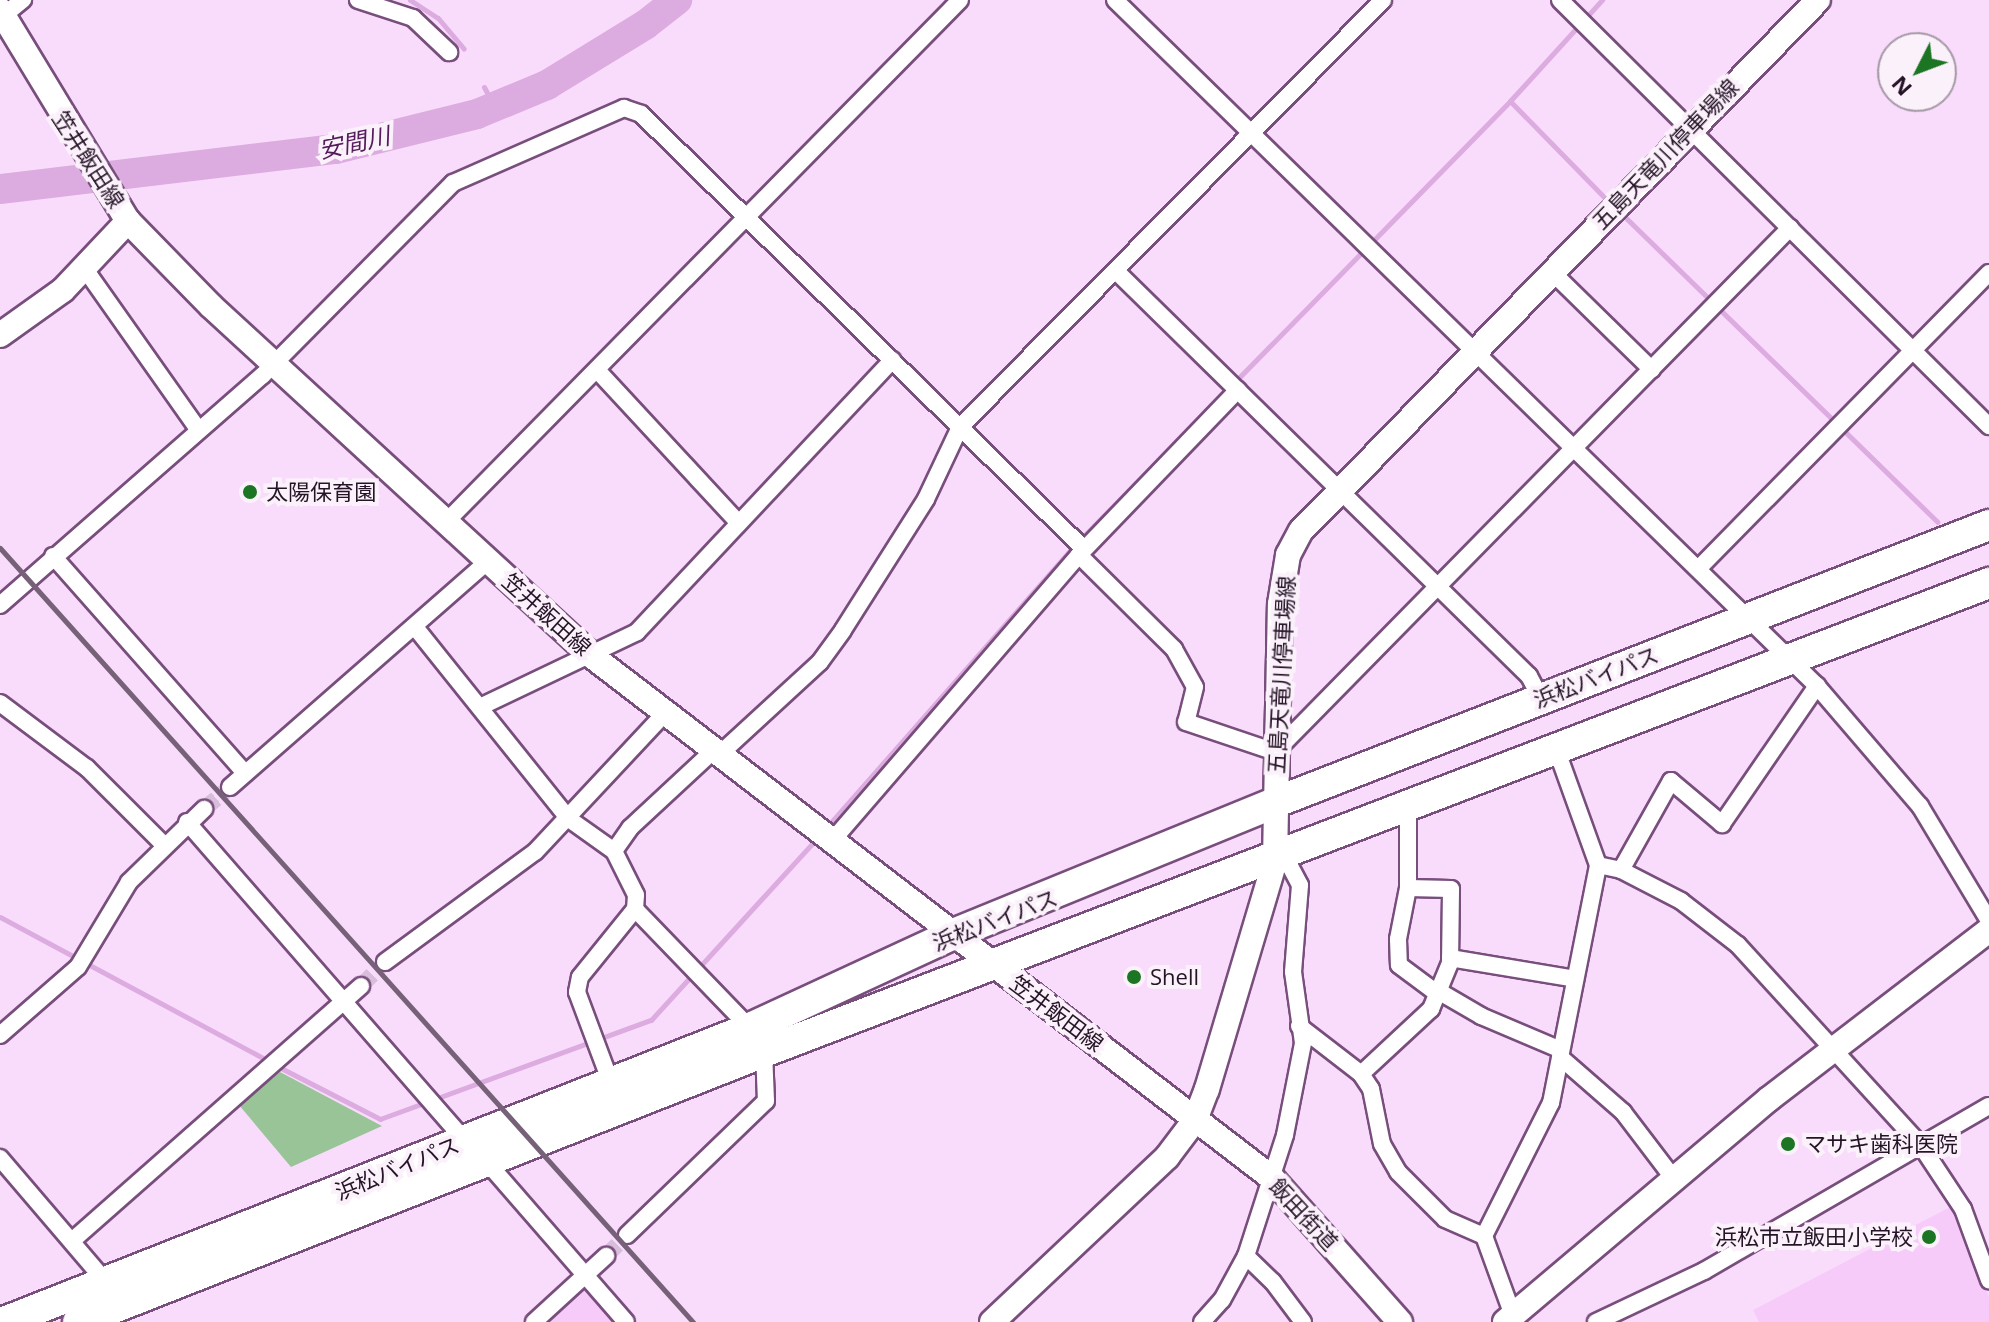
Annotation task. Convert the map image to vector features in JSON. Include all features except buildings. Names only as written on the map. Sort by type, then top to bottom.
[{"type":"highway","name":"浜松バイパス","points":[[78,1322],[475,1151],[757,1040],[951,935],[1274,803],[1989,525]]},
{"type":"highway","name":"浜松バイパス","points":[[4,1322],[106,1282],[475,1151],[611,1083],[996,966],[1989,583]]},
{"type":"main road","name":"五島天竜川停車場線","points":[[992,1322],[1167,1157],[1195,1120],[1236,1006],[1280,859],[1274,803],[1275,752],[1280,604],[1288,555],[1337,488],[1818,0]]},
{"type":"main road","name":"笠井飯田線","points":[[2,13],[72,136],[126,216],[275,363],[488,561],[593,657],[1195,1120]]},
{"type":"main road","points":[[0,335],[85,269],[126,216]]},
{"type":"main road","points":[[1511,1320],[1674,1179],[1989,930]]},
{"type":"main road","name":"飯田街道","points":[[1195,1120],[1272,1178],[1400,1322]]},
{"type":"street","points":[[2,13],[23,0]]},
{"type":"street","points":[[358,0],[413,18],[449,52]]},
{"type":"street","points":[[447,521],[960,0]]},
{"type":"street","points":[[1115,0],[1817,686],[1920,806],[1989,921]]},
{"type":"street","points":[[614,851],[630,828],[836,641],[926,499],[960,427],[1117,272],[1383,0]]},
{"type":"street","points":[[1560,0],[1989,426]]},
{"type":"street","points":[[0,605],[275,363],[453,183],[624,108],[641,114],[892,360],[1174,649],[1195,687],[1186,722],[1275,752],[1790,228]]},
{"type":"street","points":[[85,269],[198,429]]},
{"type":"street","points":[[1551,271],[1652,370]]},
{"type":"street","points":[[1117,272],[1529,676],[1541,699]]},
{"type":"street","points":[[1698,569],[1989,273]]},
{"type":"street","points":[[482,706],[593,657],[637,632],[892,360]]},
{"type":"street","points":[[597,370],[738,522]]},
{"type":"street","points":[[825,835],[1082,552],[1238,390]]},
{"type":"street","points":[[53,556],[245,773]]},
{"type":"street","points":[[230,787],[488,561]]},
{"type":"street","points":[[415,627],[482,706],[569,819],[614,851],[636,895],[635,909],[580,977],[577,992],[611,1083]]},
{"type":"street","points":[[1621,870],[1671,781],[1722,824],[1817,686]]},
{"type":"street","points":[[0,703],[87,768],[165,846]]},
{"type":"street","points":[[385,962],[535,852],[665,713]]},
{"type":"street","points":[[1511,1320],[1484,1236],[1551,1103],[1598,865],[1557,751]]},
{"type":"street","points":[[0,1035],[81,961],[129,882],[187,822],[204,809]]},
{"type":"street","points":[[1408,809],[1408,888],[1398,939],[1399,965],[1439,993],[1561,1054],[1623,1112],[1674,1179]]},
{"type":"street","points":[[187,822],[626,1322]]},
{"type":"street","points":[[1202,1322],[1222,1300],[1246,1256],[1272,1178],[1303,1043],[1293,972],[1300,885],[1280,859]]},
{"type":"street","points":[[1598,865],[1621,870],[1681,901],[1738,945],[1920,1144],[1963,1209],[1989,1280]]},
{"type":"street","points":[[1361,1074],[1409,1033],[1439,993],[1450,958],[1451,889],[1408,888]]},
{"type":"street","points":[[627,1235],[766,1101],[757,1040],[635,909]]},
{"type":"street","points":[[1450,958],[1575,979]]},
{"type":"street","points":[[73,1240],[361,986]]},
{"type":"street","points":[[1299,1026],[1361,1074],[1371,1089],[1382,1144],[1398,1172],[1445,1219],[1484,1236]]},
{"type":"street","points":[[1596,1322],[1704,1271],[1989,1106]]},
{"type":"street","points":[[0,1158],[106,1282]]},
{"type":"street","points":[[534,1322],[606,1256]]},
{"type":"street","points":[[1246,1256],[1303,1322]]},
{"type":"shaded area","name":"浜松市立飯田小学校","points":[[1954,1205],[1989,1297],[1989,1322],[1759,1322],[1753,1310]]},
{"type":"shaded area","points":[[583,1289],[613,1322],[547,1322],[549,1320]]},
{"type":"green space","points":[[280,1072],[382,1126],[291,1167],[239,1105]]},
{"type":"waterway","points":[[410,0],[438,18],[464,49]]},
{"type":"waterway","name":"安間川","points":[[0,189],[336,149],[477,114],[547,85],[645,25],[677,0]]},
{"type":"waterway","points":[[826,828],[1072,548],[1510,101],[1602,0]]},
{"type":"waterway","points":[[484,87],[494,106]]},
{"type":"waterway","points":[[1510,101],[1604,197]]},
{"type":"waterway","points":[[1626,218],[1937,522]]},
{"type":"waterway","points":[[277,1066],[380,1119],[651,1020],[817,838]]},
{"type":"waterway","points":[[0,917],[269,1061]]},
{"type":"tunnel","points":[[204,809],[230,787]]},
{"type":"tunnel","points":[[361,986],[385,962]]},
{"type":"tunnel","points":[[606,1256],[627,1235]]},
{"type":"railway","points":[[0,548],[693,1322]]},
{"type":"place","name":"太陽保育園","points":[[250,492]]},
{"type":"place","name":"Shell","points":[[1134,977]]},
{"type":"place","name":"マサキ歯科医院","points":[[1788,1144]]},
{"type":"place","name":"浜松市立飯田小学校","points":[[1929,1237]]}]
